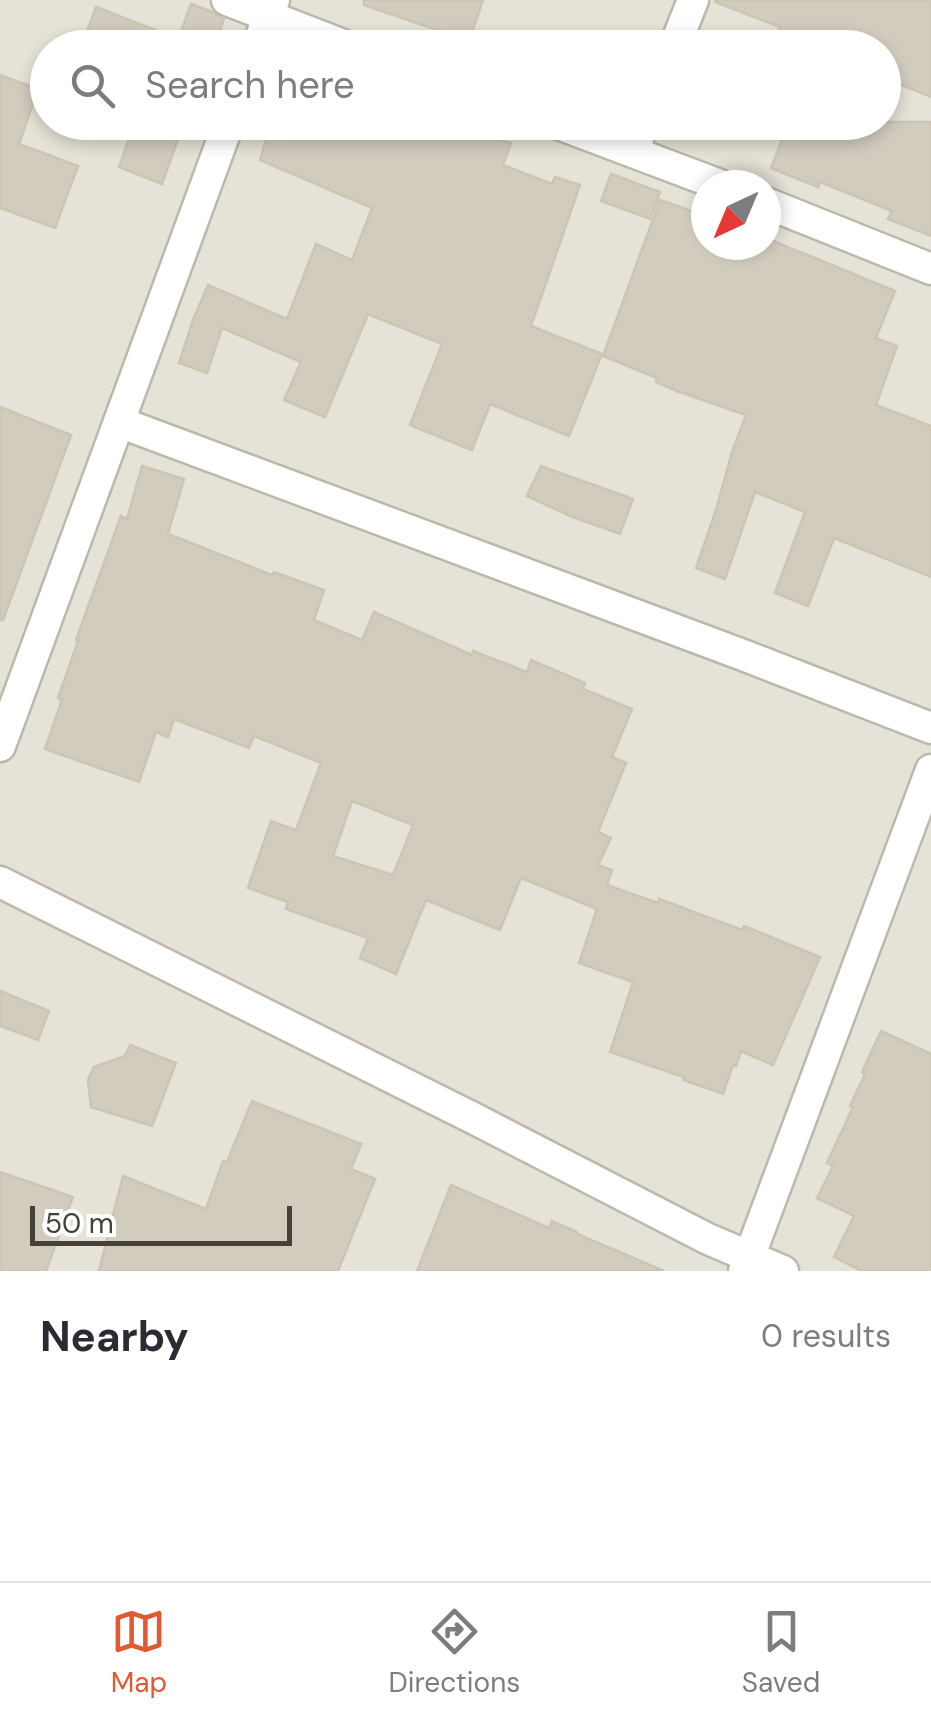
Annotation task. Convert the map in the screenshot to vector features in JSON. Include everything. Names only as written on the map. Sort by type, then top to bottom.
[{"type":"street","points":[[227,0],[271,8],[315,30]]},
{"type":"street","points":[[681,30],[693,0]]},
{"type":"street","points":[[0,746],[222,140]]},
{"type":"street","points":[[601,140],[691,174]]},
{"type":"street","points":[[632,152],[637,140]]},
{"type":"street","points":[[781,209],[931,269]]},
{"type":"street","points":[[119,422],[931,728]]},
{"type":"street","points":[[746,1263],[931,770]]},
{"type":"street","points":[[0,882],[473,1118],[708,1239],[746,1263],[783,1271]]},
{"type":"shaded area","points":[[0,0],[931,0],[931,1271],[0,1271]]},
{"type":"building","points":[[364,0],[483,0],[473,30],[437,30],[364,5]]},
{"type":"building","points":[[931,0],[931,97],[901,85],[901,30],[779,30],[780,27],[715,2]]},
{"type":"building","points":[[191,4],[224,19],[220,30],[182,30]]},
{"type":"building","points":[[96,7],[155,30],[88,30]]},
{"type":"building","points":[[0,75],[30,86],[30,112],[19,144],[78,166],[55,228],[0,208]]},
{"type":"building","points":[[901,122],[931,122],[931,236],[888,219],[892,211],[820,182],[818,187],[771,168],[782,140],[901,140]]},
{"type":"building","points":[[129,140],[178,140],[162,184],[119,167]]},
{"type":"building","points":[[266,140],[501,140],[511,143],[503,165],[552,184],[555,177],[580,185],[531,326],[602,354],[569,436],[490,404],[472,450],[410,425],[442,344],[368,314],[325,417],[284,400],[301,362],[222,328],[207,373],[179,363],[208,285],[287,319],[316,244],[352,260],[372,208],[260,160]]},
{"type":"building","points":[[611,174],[660,192],[650,219],[601,201]]},
{"type":"building","points":[[660,200],[691,211],[691,260],[781,260],[781,244],[895,291],[876,338],[897,346],[876,405],[931,426],[931,577],[834,538],[808,606],[775,593],[805,512],[755,492],[725,579],[696,568],[746,415],[677,391],[656,382],[657,378],[603,356]]},
{"type":"building","points":[[0,407],[71,435],[3,620],[0,620]]},
{"type":"building","points":[[142,466],[184,479],[168,534],[272,575],[274,572],[324,590],[314,620],[362,640],[374,612],[472,655],[473,651],[527,672],[531,660],[585,683],[583,689],[632,709],[612,757],[626,763],[598,832],[611,838],[598,865],[612,870],[607,885],[658,903],[659,899],[742,930],[744,926],[820,957],[773,1065],[741,1051],[723,1094],[610,1052],[633,982],[579,963],[597,909],[521,878],[500,930],[426,900],[396,974],[360,958],[368,938],[286,909],[288,902],[248,888],[271,821],[296,830],[321,763],[254,736],[249,748],[174,719],[168,737],[156,732],[139,782],[45,749],[76,640],[121,516],[127,519]],"holes":[[[352,801],[413,825],[393,875],[333,856]]]},
{"type":"building","points":[[541,466],[633,499],[620,534],[527,496]]},
{"type":"building","points":[[0,991],[49,1011],[38,1040],[0,1026]]},
{"type":"building","points":[[881,1031],[931,1054],[931,1271],[862,1271],[834,1257],[854,1216],[817,1198],[833,1166],[827,1163]]},
{"type":"building","points":[[130,1045],[176,1063],[152,1126],[91,1107],[88,1080],[94,1067],[125,1056]]},
{"type":"building","points":[[252,1101],[361,1144],[351,1169],[375,1179],[338,1271],[99,1271],[123,1176],[206,1209],[223,1161],[227,1162]]},
{"type":"building","points":[[0,1172],[73,1197],[46,1271],[0,1271]]},
{"type":"building","points":[[451,1185],[549,1228],[552,1221],[664,1271],[417,1271]]}]
